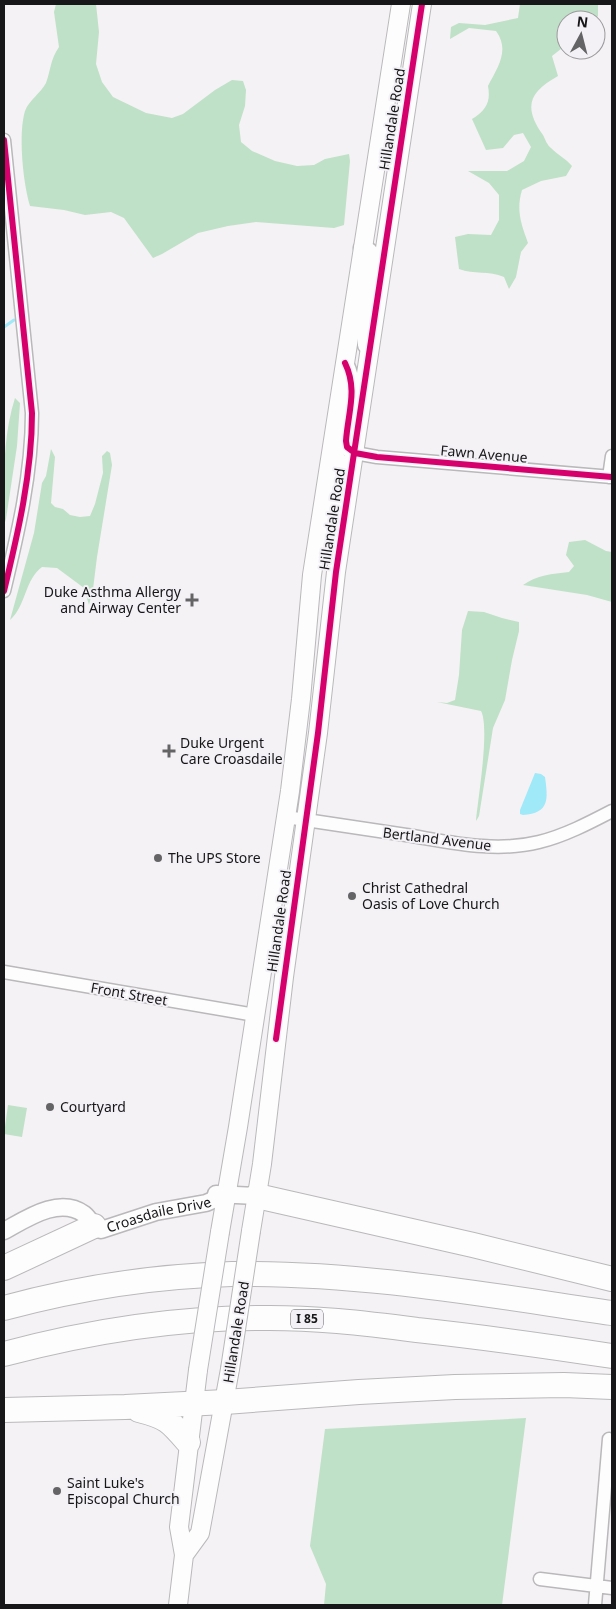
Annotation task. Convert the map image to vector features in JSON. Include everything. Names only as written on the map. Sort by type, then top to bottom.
[{"type":"highway","points":[[257,1196],[612,1278]]},
{"type":"highway","points":[[4,1268],[94,1226]]},
{"type":"highway","points":[[4,1308],[76,1291],[127,1283],[231,1274],[276,1274],[328,1276],[432,1286],[612,1313]]},
{"type":"highway","name":"I 85","points":[[4,1354],[51,1342],[125,1328],[187,1320],[260,1318],[362,1323],[612,1356]]},
{"type":"highway","points":[[4,1410],[225,1402],[455,1387],[564,1385],[612,1387]]},
{"type":"highway","points":[[125,1407],[165,1418],[172,1423],[188,1442]]},
{"type":"main road","name":"Hillandale Road","points":[[178,1605],[184,1555],[179,1527],[188,1442],[286,817],[301,700],[312,575],[400,4]]},
{"type":"main road","name":"Hillandale Road","points":[[184,1555],[200,1533],[225,1402],[257,1196],[336,572],[422,4]]},
{"type":"street","points":[[4,140],[32,413],[32,437],[20,516],[4,591]]},
{"type":"street","points":[[362,248],[370,251],[372,260],[365,307],[368,362]]},
{"type":"street","points":[[345,363],[351,376],[352,392],[346,441],[347,447],[355,453]]},
{"type":"street","points":[[332,450],[339,462],[340,468],[334,511],[336,572]]},
{"type":"street","name":"Fawn Avenue","points":[[355,453],[394,459],[611,477]]},
{"type":"street","points":[[611,477],[612,456]]},
{"type":"street","name":"Bertland Avenue","points":[[286,817],[464,845],[504,846],[540,842],[578,828],[612,811]]},
{"type":"street","name":"Front Street","points":[[4,972],[255,1015]]},
{"type":"street","name":"Croasdaile Drive","points":[[4,1231],[36,1215],[62,1207],[72,1208],[80,1212],[94,1226],[127,1211],[206,1193],[257,1196]]},
{"type":"street","points":[[595,1605],[609,1439]]},
{"type":"street","points":[[540,1579],[612,1588]]},
{"type":"green space","points":[[56,4],[96,4],[99,32],[96,64],[102,82],[113,97],[146,113],[172,118],[183,114],[232,80],[243,81],[246,90],[245,106],[239,125],[241,142],[252,151],[275,161],[297,166],[314,165],[325,159],[349,154],[344,225],[334,228],[256,222],[228,226],[198,233],[153,258],[124,218],[111,212],[85,215],[64,210],[30,206],[22,158],[23,121],[27,107],[46,83],[52,60],[59,47],[54,12]]},
{"type":"green space","points":[[520,4],[598,4],[598,10],[556,10],[556,53],[552,56],[558,76],[535,94],[531,108],[547,144],[572,166],[566,176],[541,181],[522,190],[519,204],[520,217],[528,243],[521,252],[516,277],[509,289],[504,277],[459,269],[455,237],[468,234],[491,235],[499,220],[499,195],[489,183],[468,171],[507,171],[524,161],[531,147],[523,133],[514,135],[503,148],[486,150],[472,119],[484,109],[488,101],[488,86],[501,59],[502,45],[496,31],[469,28],[450,39],[451,27],[459,23],[485,25],[518,18]]},
{"type":"green space","points":[[15,398],[20,403],[17,446],[4,525],[6,445]]},
{"type":"green space","points":[[51,449],[55,457],[51,503],[70,515],[80,517],[90,516],[103,473],[102,456],[107,451],[110,453],[112,465],[93,589],[89,605],[84,588],[57,568],[42,567],[32,578],[19,608],[10,620],[34,533],[42,483],[46,476]]},
{"type":"green space","points":[[585,540],[606,551],[612,552],[612,602],[587,595],[523,585],[539,577],[569,572],[574,566],[566,555],[569,542]]},
{"type":"green space","points":[[468,611],[484,612],[519,622],[519,631],[505,700],[493,728],[479,816],[476,821],[484,747],[481,711],[437,702],[447,703],[455,700],[462,630]]},
{"type":"green space","points":[[8,1105],[27,1108],[22,1137],[4,1134]]},
{"type":"green space","points":[[526,1418],[502,1605],[324,1605],[326,1584],[310,1546],[325,1429]]},
{"type":"water","points":[[535,773],[545,777],[547,792],[545,804],[543,808],[532,814],[523,815],[520,814],[520,810]]},
{"type":"waterway","points":[[4,327],[14,320]]},
{"type":"cycle path","points":[[276,1039],[318,733],[336,572],[422,4]]},
{"type":"cycle path","points":[[4,140],[32,413],[27,480],[4,591]]},
{"type":"cycle path","points":[[345,363],[349,373],[352,392],[346,441],[347,447],[355,453],[377,457],[612,477]]},
{"type":"place","name":"Duke Asthma Allergy and Airway Center","points":[[192,600]]},
{"type":"place","name":"Duke Urgent Care Croasdaile","points":[[169,751]]},
{"type":"place","name":"The UPS Store","points":[[158,858]]},
{"type":"place","name":"Christ Cathedral Oasis of Love Church","points":[[352,896]]},
{"type":"place","name":"Courtyard","points":[[50,1107]]},
{"type":"place","name":"Saint Luke's Episcopal Church","points":[[57,1491]]}]
